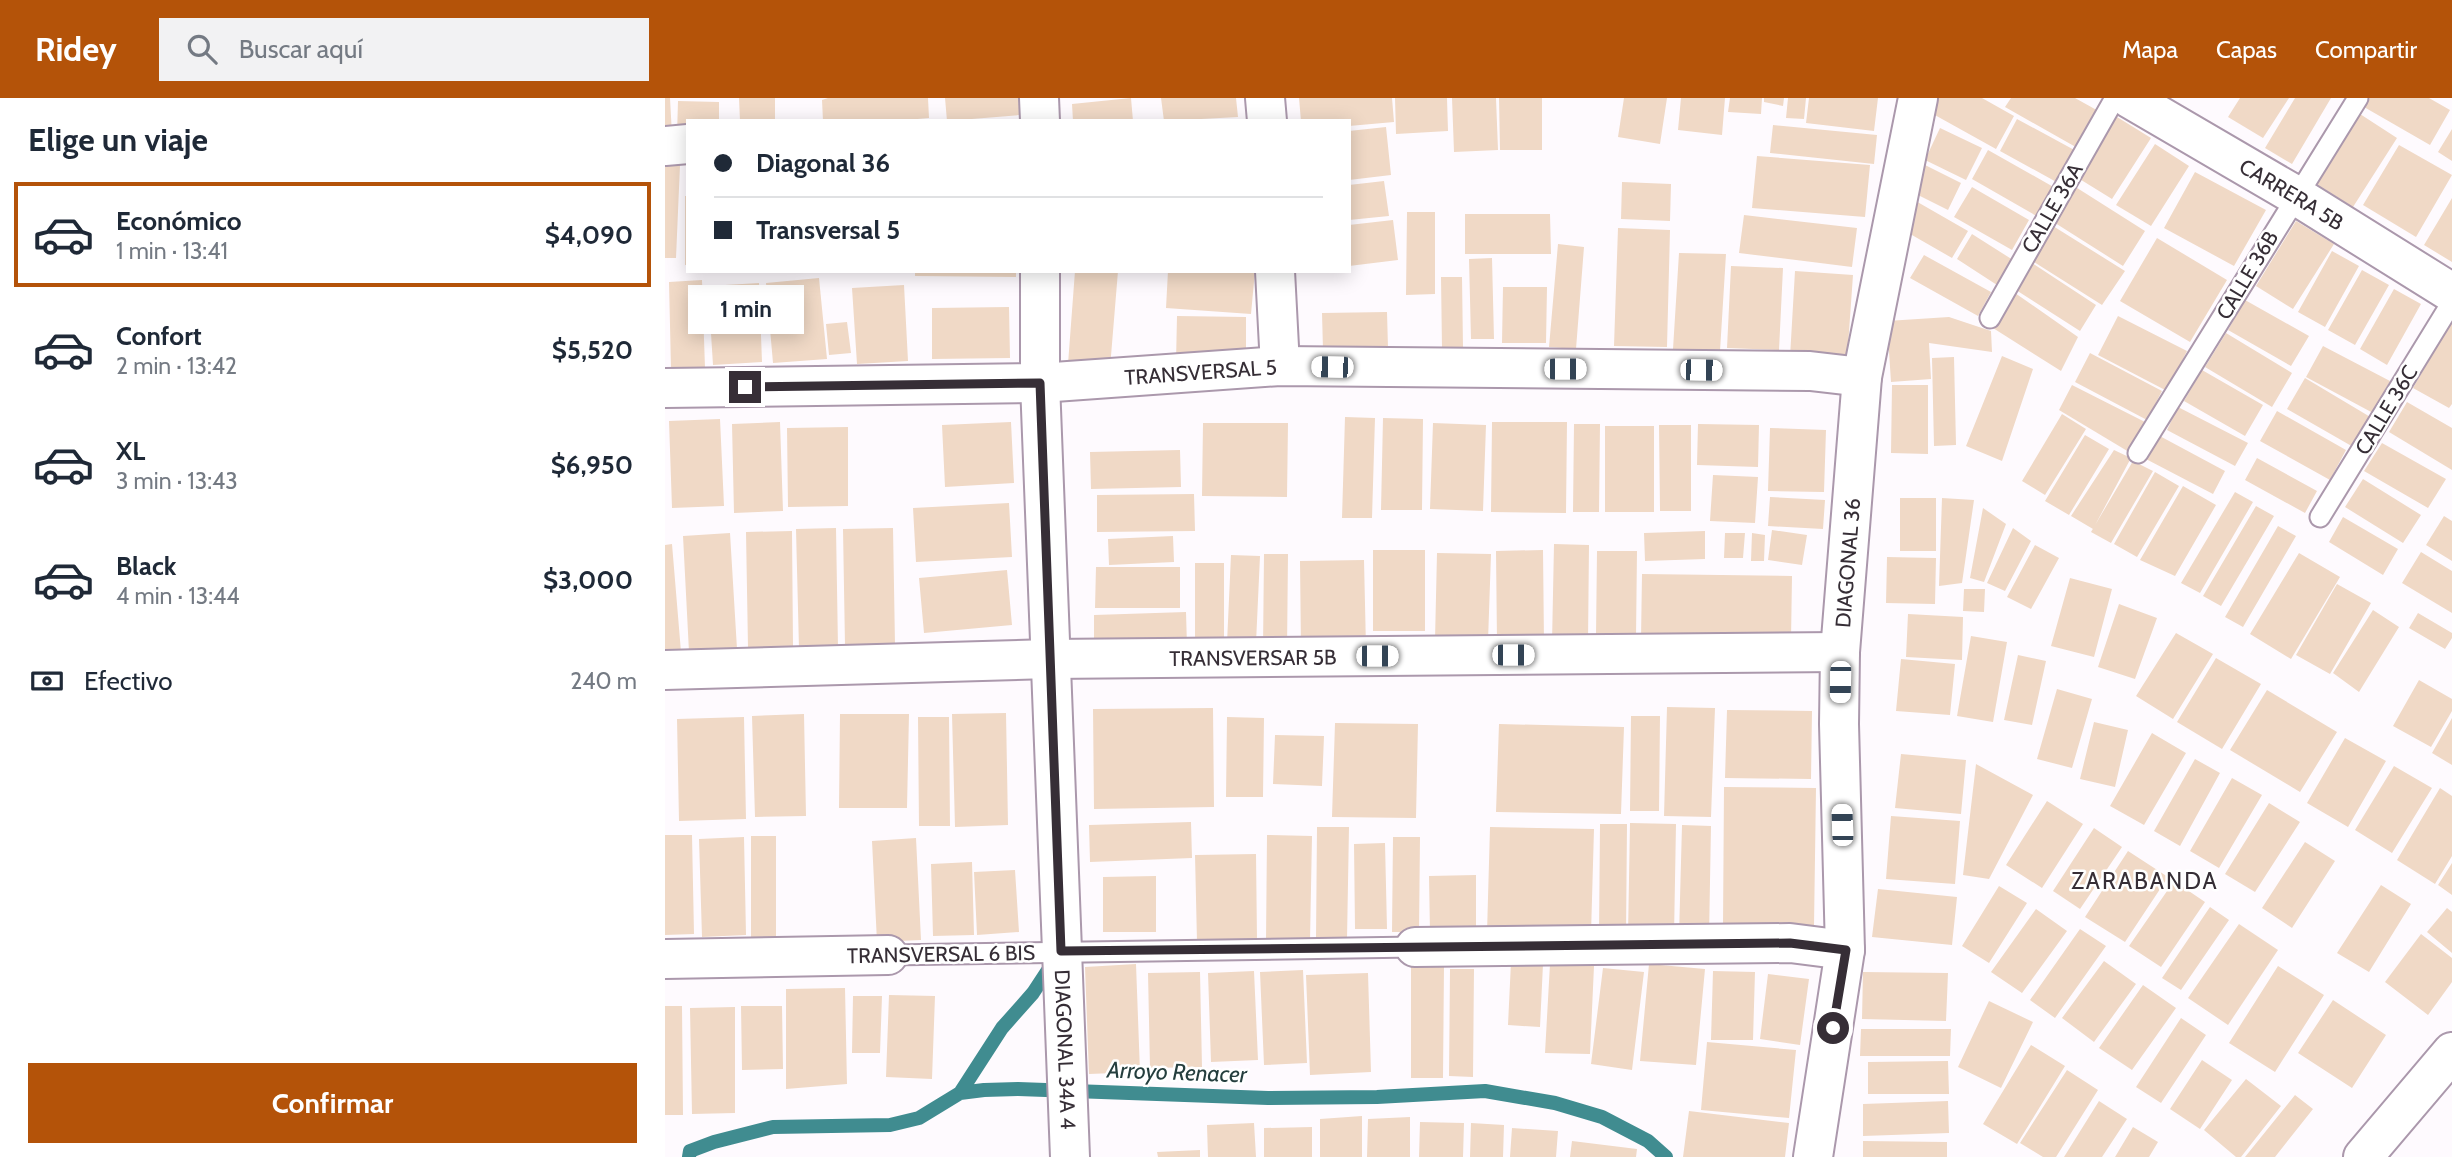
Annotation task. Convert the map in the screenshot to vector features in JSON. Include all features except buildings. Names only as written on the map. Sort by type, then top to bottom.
[{"type":"street","points":[[1039,98],[1040,119]]},
{"type":"street","points":[[1265,98],[1266,119]]},
{"type":"street","name":"DIAGONAL 36","points":[[1813,1157],[1846,950],[1839,724],[1840,652],[1862,377],[1917,98]]},
{"type":"street","name":"CARRERA 5B","points":[[2129,98],[2295,195],[2452,293]]},
{"type":"street","points":[[665,145],[686,144]]},
{"type":"street","name":"DIAGONAL 34A 4","points":[[1040,273],[1040,383],[1049,659],[1070,1157]]},
{"type":"street","points":[[1275,273],[1280,366]]},
{"type":"street","name":"TRANSVERSAL 5","points":[[665,388],[1040,383],[1280,366],[1810,371],[1862,377]]},
{"type":"street","name":"TRANSVERSAR 5B","points":[[665,670],[1049,659],[1840,652]]},
{"type":"street","name":"TRANSVERSAL 6 BIS","points":[[1415,947],[1790,943],[1846,950]]},
{"type":"street","name":"TRANSVERSAL 6 BIS","points":[[665,959],[888,955]]},
{"type":"street","points":[[2363,1157],[2452,1052]]},
{"type":"lane","name":"CALLE 36A","points":[[1990,318],[2115,98]]},
{"type":"lane","name":"CALLE 36B","points":[[2138,453],[2295,195],[2358,98]]},
{"type":"lane","name":"CALLE 36C","points":[[2320,517],[2452,302]]},
{"type":"lane","name":"TRANSVERSAL 6 BIS","points":[[888,955],[1415,947]]},
{"type":"waterway","points":[[960,1093],[1002,1028],[1033,993],[1054,961]]},
{"type":"waterway","name":"Arroyo Renacer","points":[[689,1157],[690,1151],[714,1142],[773,1127],[890,1125],[919,1118],[960,1093],[1018,1089],[1268,1098],[1377,1097],[1485,1091],[1555,1103],[1602,1117],[1648,1141],[1666,1157]]},
{"type":"district","name":"ZARABANDA","points":[[2145,881]]},
{"type":"route","points":[[745,387],[1040,383],[1061,951],[1790,943],[1846,950],[1833,1028]]}]
